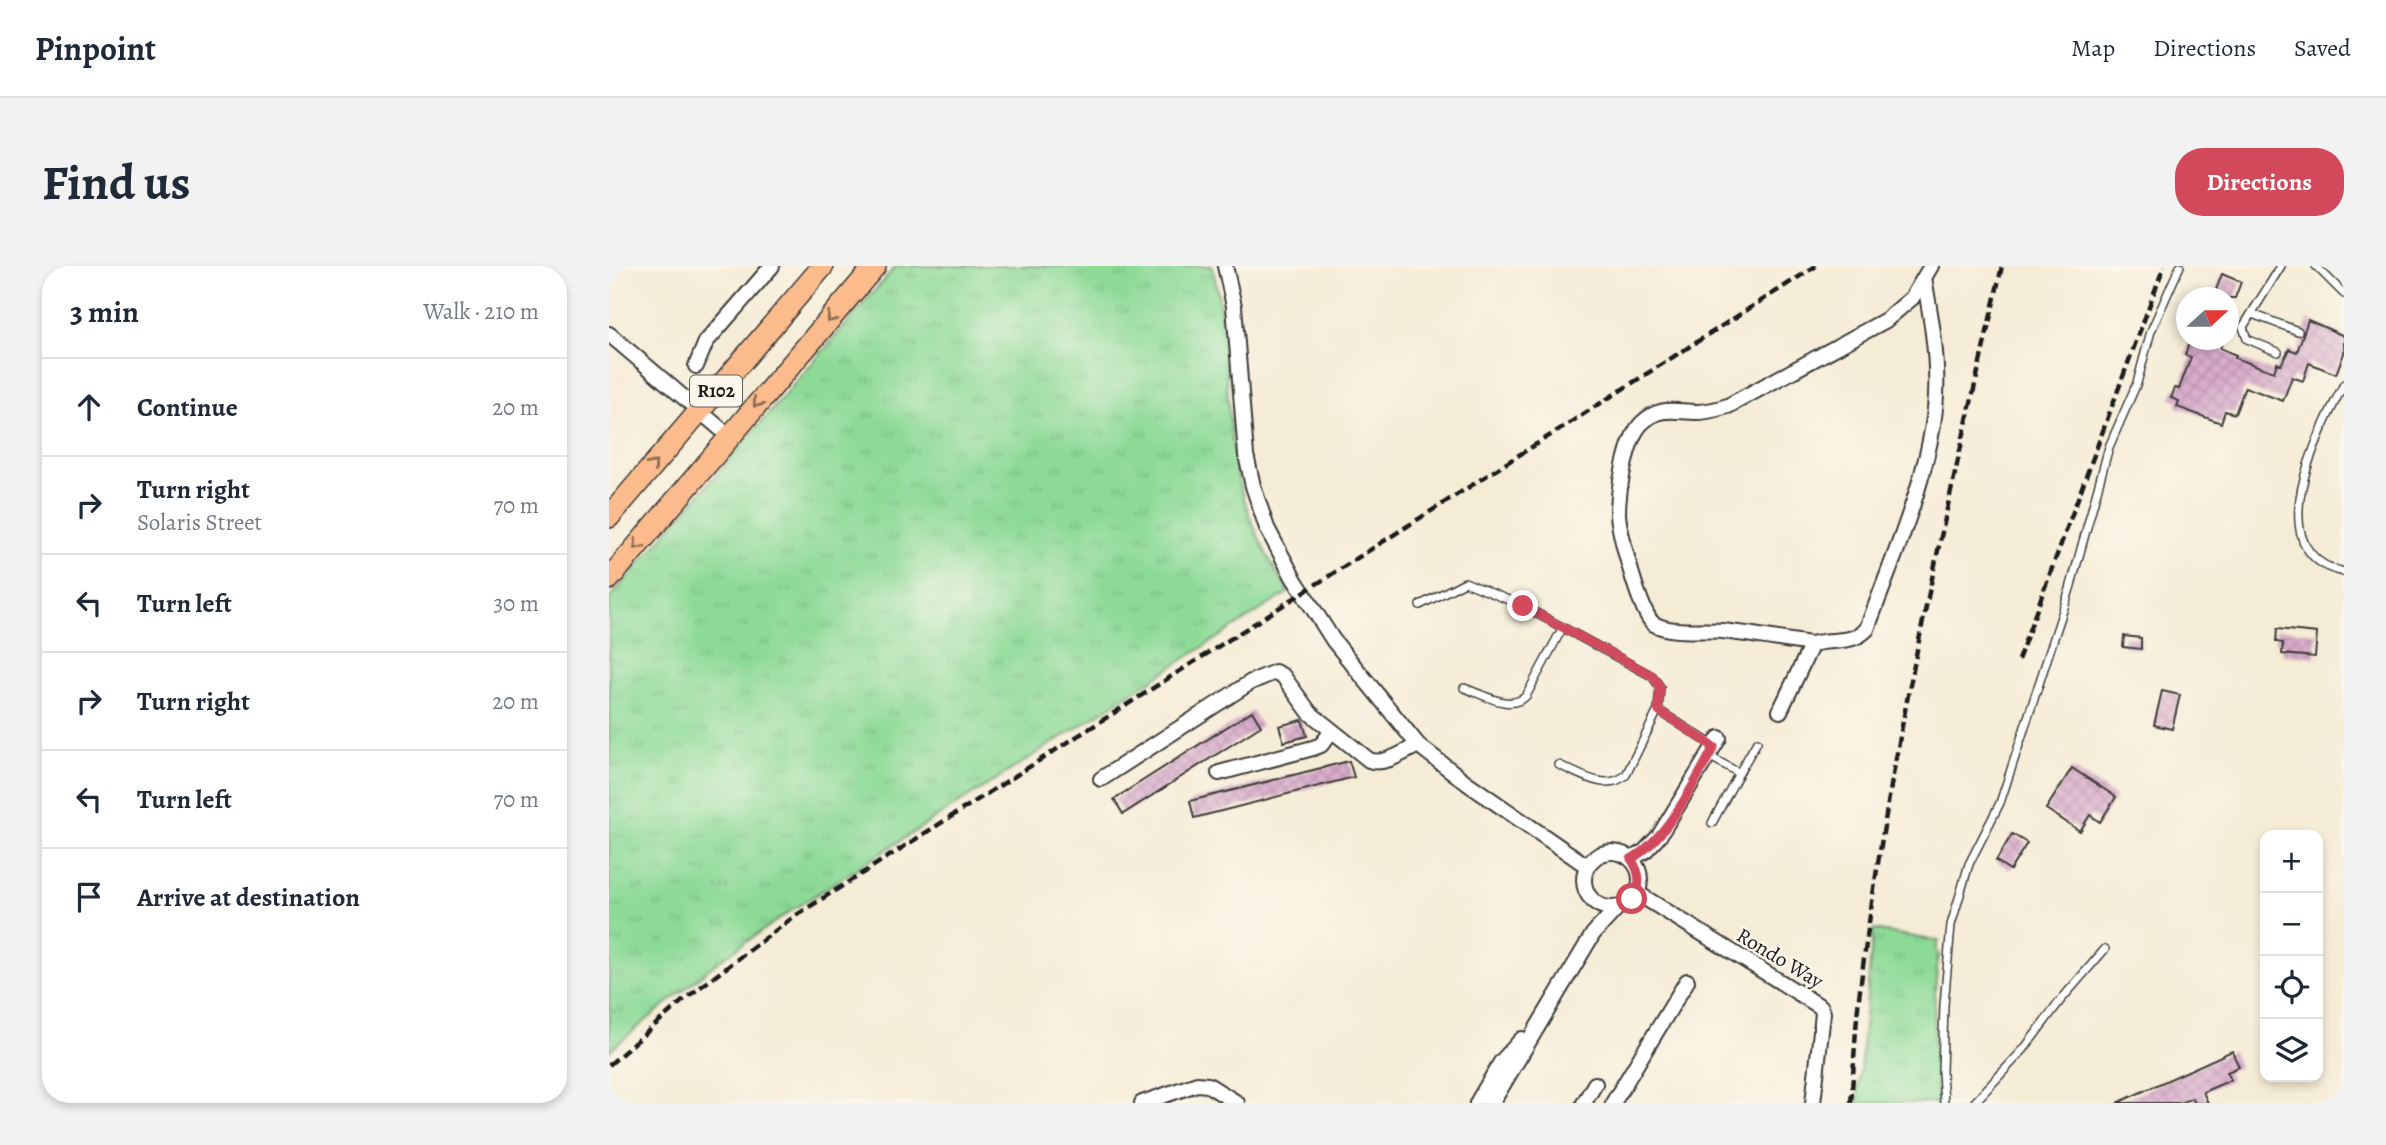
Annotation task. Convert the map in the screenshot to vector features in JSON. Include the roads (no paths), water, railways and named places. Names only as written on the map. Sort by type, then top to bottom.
[{"type":"main road","name":"R102","points":[[609,517],[823,266]]},
{"type":"main road","name":"R102","points":[[609,579],[875,266]]},
{"type":"street","points":[[696,366],[706,342],[772,266]]},
{"type":"street","points":[[1225,266],[1234,306],[1246,455],[1267,528],[1280,555],[1333,639],[1418,745],[1467,783],[1587,866]]},
{"type":"street","points":[[1928,272],[1936,397],[1930,438],[1919,480],[1867,629],[1860,637],[1851,640],[1812,644],[1723,631],[1666,629],[1648,621],[1632,574],[1618,512],[1632,436],[1640,424],[1659,411],[1707,411],[1728,406],[1886,320],[1912,298],[1928,272]]},
{"type":"street","points":[[609,334],[729,436]]},
{"type":"street","points":[[1780,711],[1812,644]]},
{"type":"street","points":[[1101,779],[1269,673],[1275,672],[1283,676],[1310,713],[1369,760],[1376,763],[1418,745]]},
{"type":"street","points":[[1219,773],[1313,748],[1321,745],[1332,731]]},
{"type":"street","points":[[1631,859],[1645,851],[1660,835],[1714,747]]},
{"type":"street","points":[[1611,851],[1631,859],[1639,872],[1637,893],[1627,904],[1617,908],[1605,908],[1587,895],[1583,881],[1587,866],[1597,856],[1611,851]]},
{"type":"street","name":"Rondo Way","points":[[1637,893],[1713,943],[1821,1007],[1823,1013],[1813,1103]]},
{"type":"street","points":[[1593,934],[1595,902]]},
{"type":"street","points":[[1492,1103],[1593,934],[1617,908]]},
{"type":"street","points":[[1613,1103],[1688,981]]},
{"type":"street","points":[[1477,1103],[1501,1062],[1541,1022]]},
{"type":"street","points":[[1502,1103],[1530,1050],[1541,1022]]},
{"type":"street","points":[[1142,1103],[1197,1084],[1208,1085],[1237,1103]]},
{"type":"street","points":[[1584,1103],[1595,1084]]},
{"type":"lane","points":[[1944,1103],[1944,1005],[1951,925],[1969,864],[2000,803],[2070,589],[2109,447],[2137,383],[2151,331],[2180,266]]},
{"type":"lane","points":[[2277,352],[2247,339],[2243,327],[2281,266]]},
{"type":"lane","points":[[2316,266],[2344,294]]},
{"type":"lane","points":[[2252,314],[2298,331]]},
{"type":"lane","points":[[2344,384],[2304,478],[2299,511],[2300,532],[2307,547],[2317,560],[2329,569],[2344,572]]},
{"type":"lane","points":[[1420,605],[1460,583],[1472,583],[1563,627],[1653,676],[1660,687],[1658,710],[1626,775],[1610,782],[1594,781],[1559,765]]},
{"type":"lane","points":[[1464,688],[1509,704],[1519,702],[1526,696],[1563,627]]},
{"type":"lane","points":[[1658,710],[1714,747],[1739,773]]},
{"type":"lane","points":[[1712,823],[1757,743]]},
{"type":"lane","points":[[1974,1103],[2024,1049],[2060,1001],[2105,949]]},
{"type":"railway","points":[[609,1065],[686,998],[795,916],[1816,266]]},
{"type":"railway","points":[[1851,1103],[1859,998],[1886,813],[1921,630],[2002,266]]},
{"type":"railway","points":[[2018,660],[2164,266]]}]
